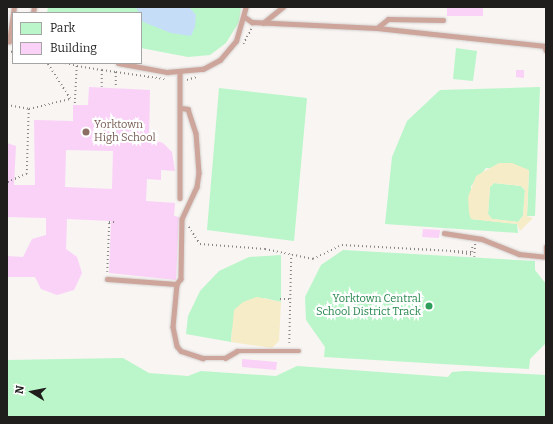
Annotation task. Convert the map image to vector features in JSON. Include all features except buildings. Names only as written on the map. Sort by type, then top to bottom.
[{"type":"lane","points":[[124,64],[180,73],[203,69],[220,60],[236,41],[245,17],[246,7]]},
{"type":"lane","points":[[263,23],[283,7]]},
{"type":"lane","points":[[10,42],[12,17]]},
{"type":"lane","points":[[245,17],[263,23],[377,28],[545,46],[546,50]]},
{"type":"lane","points":[[377,28],[388,19],[443,20]]},
{"type":"lane","points":[[180,73],[180,198]]},
{"type":"lane","points":[[181,108],[188,109],[196,133],[199,173],[198,187],[182,219],[181,279],[178,284],[172,327],[181,351],[203,358],[225,358],[237,351],[268,354],[276,348],[299,351]]},
{"type":"lane","points":[[444,233],[482,239],[519,254],[546,257],[546,247]]},
{"type":"lane","points":[[107,280],[178,284]]},
{"type":"path","points":[[241,47],[255,27]]},
{"type":"path","points":[[49,64],[70,99]]},
{"type":"path","points":[[69,64],[179,80]]},
{"type":"path","points":[[75,105],[74,96],[77,66]]},
{"type":"path","points":[[102,70],[102,87]]},
{"type":"path","points":[[116,72],[116,88]]},
{"type":"path","points":[[187,80],[204,75]]},
{"type":"path","points":[[7,105],[29,109],[70,99],[74,96]]},
{"type":"path","points":[[7,184],[27,174],[29,109]]},
{"type":"path","points":[[182,219],[200,244],[265,249],[313,259],[342,245],[472,252],[472,241],[475,241],[474,256],[450,251]]},
{"type":"path","points":[[107,280],[109,222],[115,222]]},
{"type":"path","points":[[409,248],[411,254]]},
{"type":"path","points":[[411,251],[434,250]]},
{"type":"path","points":[[289,350],[290,255]]},
{"type":"path","points":[[280,299],[289,299]]},
{"type":"green space","points":[[48,7],[241,7],[239,22],[226,43],[210,55],[188,57],[142,48],[142,12],[47,12]]},
{"type":"green space","points":[[456,48],[477,51],[473,81],[453,79]]},
{"type":"green space","points":[[540,87],[535,216],[527,216],[529,170],[486,168],[471,186],[471,219],[517,224],[518,233],[385,224],[392,157],[407,121],[440,90]]},
{"type":"green space","points":[[219,88],[307,98],[294,241],[207,230]]},
{"type":"green space","points":[[494,183],[521,186],[525,190],[523,216],[518,222],[492,219],[488,214],[490,187]]},
{"type":"green space","name":"Yorktown Central School District Track","points":[[343,250],[535,261],[535,270],[546,284],[546,343],[530,359],[529,369],[324,357],[325,347],[306,320],[305,297],[321,265]]},
{"type":"green space","points":[[281,255],[281,302],[264,298],[232,329],[231,342],[186,334],[188,316],[200,291],[219,271],[249,257]]},
{"type":"green space","points":[[123,358],[149,373],[188,376],[201,371],[276,376],[297,366],[448,377],[452,372],[465,371],[546,375],[546,417],[7,417],[7,360]]},
{"type":"sand","points":[[499,163],[512,163],[529,170],[527,216],[533,218],[520,231],[517,224],[471,219],[468,197],[476,176]],"holes":[[[494,183],[521,186],[525,190],[523,216],[518,222],[492,219],[488,214],[490,187]]]},
{"type":"sand","points":[[257,297],[281,302],[279,341],[272,348],[231,342],[234,310],[243,302]]},
{"type":"water","points":[[136,7],[189,7],[196,15],[195,27],[191,36],[171,33],[143,22],[142,12],[138,12]]},
{"type":"place","name":"Yorktown High School","points":[[86,132]]},
{"type":"place","name":"Yorktown Central School District Track","points":[[429,306]]}]
